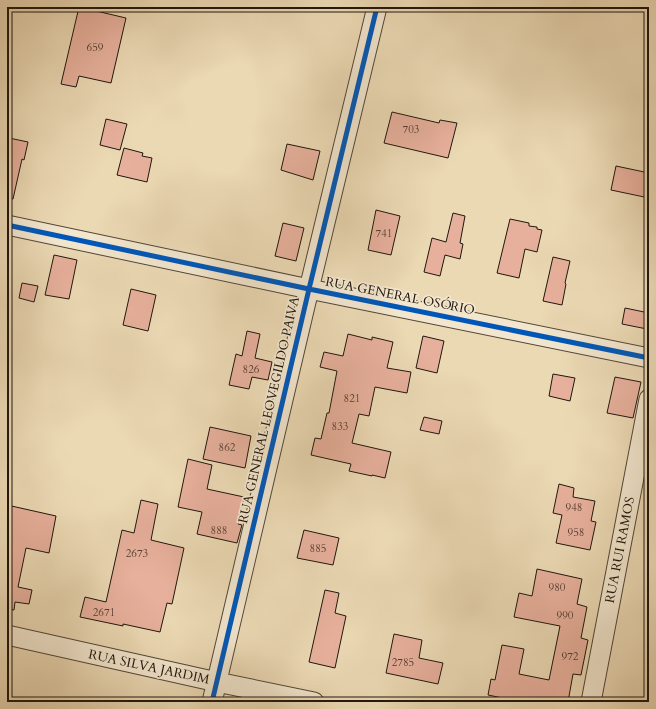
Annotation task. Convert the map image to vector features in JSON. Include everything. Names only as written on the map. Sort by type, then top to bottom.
[{"type":"street","name":"RUA GENERAL LEOVEGILDO PAIVA","points":[[212,702],[377,7]]},
{"type":"street","name":"RUA GENERAL OSÓRIO","points":[[7,225],[309,289],[649,358]]},
{"type":"street","name":"RUA RUI RAMOS","points":[[591,702],[649,399]]},
{"type":"street","name":"RUA SILVA JARDIM","points":[[7,635],[314,702]]},
{"type":"building","points":[[79,7],[126,18],[111,83],[79,76],[76,87],[61,84]]},
{"type":"building","points":[[392,112],[439,123],[440,120],[457,123],[448,158],[384,143]]},
{"type":"building","points":[[106,119],[127,124],[120,150],[100,145]]},
{"type":"building","points":[[9,138],[28,142],[24,160],[22,159],[13,199],[7,198],[7,147]]},
{"type":"building","points":[[287,144],[320,151],[313,180],[281,170]]},
{"type":"building","points":[[124,148],[143,153],[142,156],[152,158],[147,182],[117,175]]},
{"type":"building","points":[[616,166],[649,173],[649,198],[611,190]]},
{"type":"building","points":[[376,210],[400,216],[391,255],[368,250]]},
{"type":"building","points":[[453,213],[465,216],[460,243],[463,244],[460,259],[445,255],[440,276],[424,272],[432,238],[446,242]]},
{"type":"building","points":[[510,219],[529,223],[529,226],[537,227],[537,229],[542,230],[537,252],[525,249],[519,278],[497,273]]},
{"type":"building","points":[[283,223],[304,228],[296,261],[275,256]]},
{"type":"building","points":[[54,255],[77,260],[69,299],[45,295]]},
{"type":"building","points":[[553,257],[570,261],[562,305],[543,301]]},
{"type":"building","points":[[22,283],[38,286],[34,302],[19,298]]},
{"type":"building","points":[[131,289],[156,295],[148,331],[123,325]]},
{"type":"building","points":[[625,308],[649,313],[647,329],[622,324]]},
{"type":"building","points":[[247,331],[260,334],[255,358],[272,362],[268,380],[252,377],[249,389],[229,385],[236,354],[242,356]]},
{"type":"building","points":[[348,334],[372,340],[372,337],[393,342],[387,368],[411,372],[407,393],[375,387],[369,416],[359,414],[352,443],[391,452],[385,478],[349,471],[351,464],[311,455],[315,438],[321,439],[327,413],[329,413],[337,371],[320,367],[324,352],[343,356]]},
{"type":"building","points":[[423,336],[444,341],[437,373],[416,368]]},
{"type":"building","points":[[553,374],[575,378],[570,401],[549,396]]},
{"type":"building","points":[[615,377],[641,382],[633,418],[607,413]]},
{"type":"building","points":[[424,417],[442,421],[439,434],[420,430]]},
{"type":"building","points":[[210,427],[251,436],[245,468],[203,459]]},
{"type":"building","points":[[188,459],[212,465],[207,489],[244,497],[238,524],[242,525],[237,543],[197,534],[202,512],[178,507]]},
{"type":"building","points":[[559,484],[574,488],[573,497],[595,501],[591,521],[596,522],[590,550],[556,543],[562,515],[553,513]]},
{"type":"building","points":[[141,500],[158,504],[151,540],[184,548],[172,604],[167,603],[160,632],[80,617],[85,597],[106,602],[122,530],[134,533]]},
{"type":"building","points":[[7,505],[56,516],[49,553],[26,548],[18,587],[32,590],[29,604],[15,602],[14,610],[7,609]]},
{"type":"building","points":[[304,530],[339,538],[333,565],[297,558]]},
{"type":"building","points":[[537,569],[582,579],[577,604],[587,607],[581,638],[588,640],[581,675],[573,674],[568,702],[522,702],[488,695],[491,679],[495,680],[502,645],[524,649],[519,674],[549,680],[560,626],[514,617],[519,593],[532,596]]},
{"type":"building","points":[[325,590],[339,593],[335,613],[346,616],[335,668],[309,662]]},
{"type":"building","points":[[394,634],[422,640],[419,658],[443,663],[438,684],[386,673]]},
{"type":"cycle path","points":[[212,702],[377,7]]},
{"type":"cycle path","points":[[7,225],[309,289],[649,358]]}]
